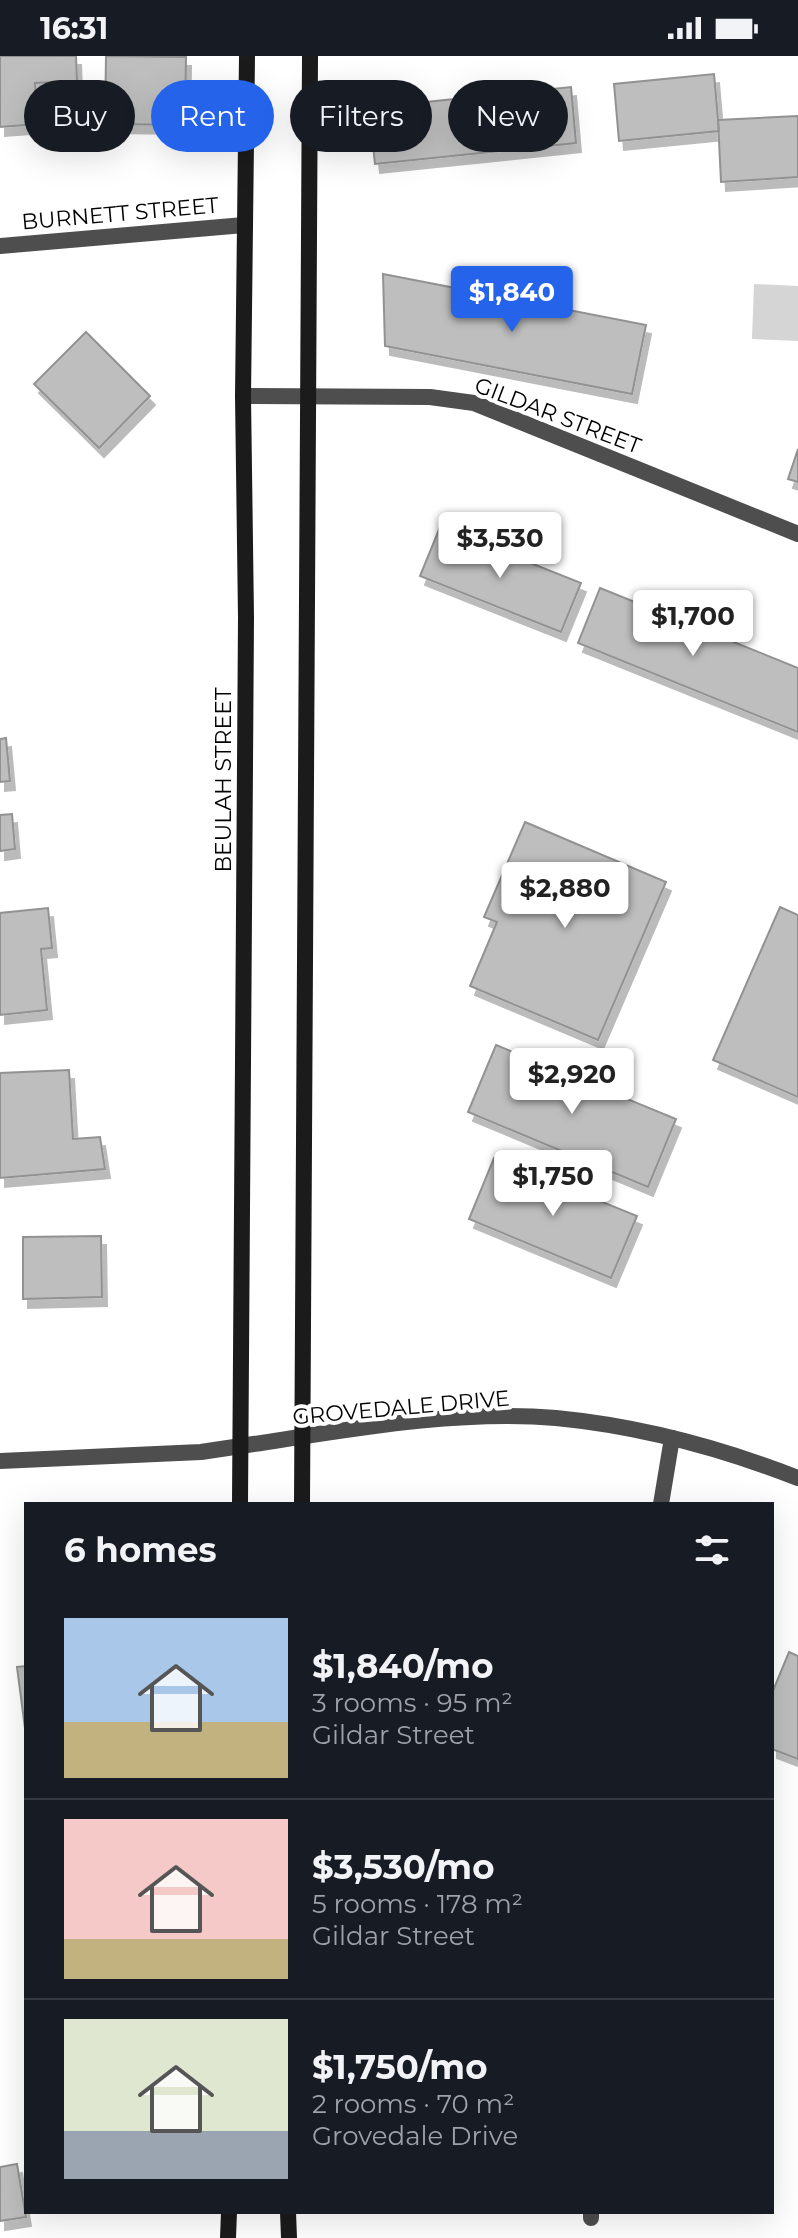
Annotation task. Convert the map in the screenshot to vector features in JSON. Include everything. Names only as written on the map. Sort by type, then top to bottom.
[{"type":"main road","name":"BEULAH STREET","points":[[240,1502],[247,56]]},
{"type":"main road","points":[[302,1502],[310,56]]},
{"type":"main road","points":[[228,2238],[229,2214]]},
{"type":"main road","points":[[288,2214],[289,2238]]},
{"type":"street","name":"BURNETT STREET","points":[[0,246],[244,225]]},
{"type":"street","name":"GILDAR STREET","points":[[243,396],[430,397],[474,403],[798,534]]},
{"type":"street","name":"GROVEDALE DRIVE","points":[[0,1461],[201,1452],[368,1427],[487,1417],[555,1418],[672,1438],[798,1478]]},
{"type":"street","points":[[661,1502],[672,1438]]},
{"type":"shaded area","points":[[754,284],[798,286],[798,341],[752,339]]},
{"type":"building","points":[[0,56],[76,56],[77,80],[24,80],[24,125],[0,127]]},
{"type":"building","points":[[106,56],[186,57],[186,80],[151,80],[151,125],[135,124],[135,80],[106,80]]},
{"type":"building","points":[[714,74],[719,131],[619,141],[614,84]]},
{"type":"building","points":[[568,87],[571,87],[576,143],[568,144]]},
{"type":"building","points":[[448,100],[448,152],[490,152],[375,164],[374,152],[432,152],[432,101]]},
{"type":"building","points":[[798,116],[798,177],[721,182],[718,120]]},
{"type":"building","points":[[383,274],[646,325],[632,394],[385,346]]},
{"type":"building","points":[[86,332],[150,396],[99,448],[34,384]]},
{"type":"building","points":[[798,449],[798,482],[788,479]]},
{"type":"building","points":[[440,527],[581,583],[561,632],[420,576]]},
{"type":"building","points":[[600,588],[798,668],[798,732],[578,643]]},
{"type":"building","points":[[6,738],[10,781],[0,782],[0,739]]},
{"type":"building","points":[[12,814],[15,849],[0,851],[0,815]]},
{"type":"building","points":[[525,822],[666,882],[598,1040],[470,986],[497,922],[484,917]]},
{"type":"building","points":[[780,907],[798,915],[798,1097],[713,1060]]},
{"type":"building","points":[[48,908],[52,948],[41,949],[47,1010],[0,1015],[0,913]]},
{"type":"building","points":[[496,1045],[676,1119],[648,1187],[468,1112]]},
{"type":"building","points":[[69,1070],[73,1139],[100,1137],[105,1169],[0,1178],[0,1073]]},
{"type":"building","points":[[494,1158],[637,1216],[611,1278],[469,1219]]},
{"type":"building","points":[[101,1236],[102,1297],[23,1299],[23,1237]]},
{"type":"building","points":[[789,1652],[798,1656],[798,1759],[774,1750],[774,1688]]},
{"type":"building","points":[[24,1666],[24,1721],[17,1667]]},
{"type":"building","points":[[17,2164],[26,2217],[0,2221],[0,2167]]}]
